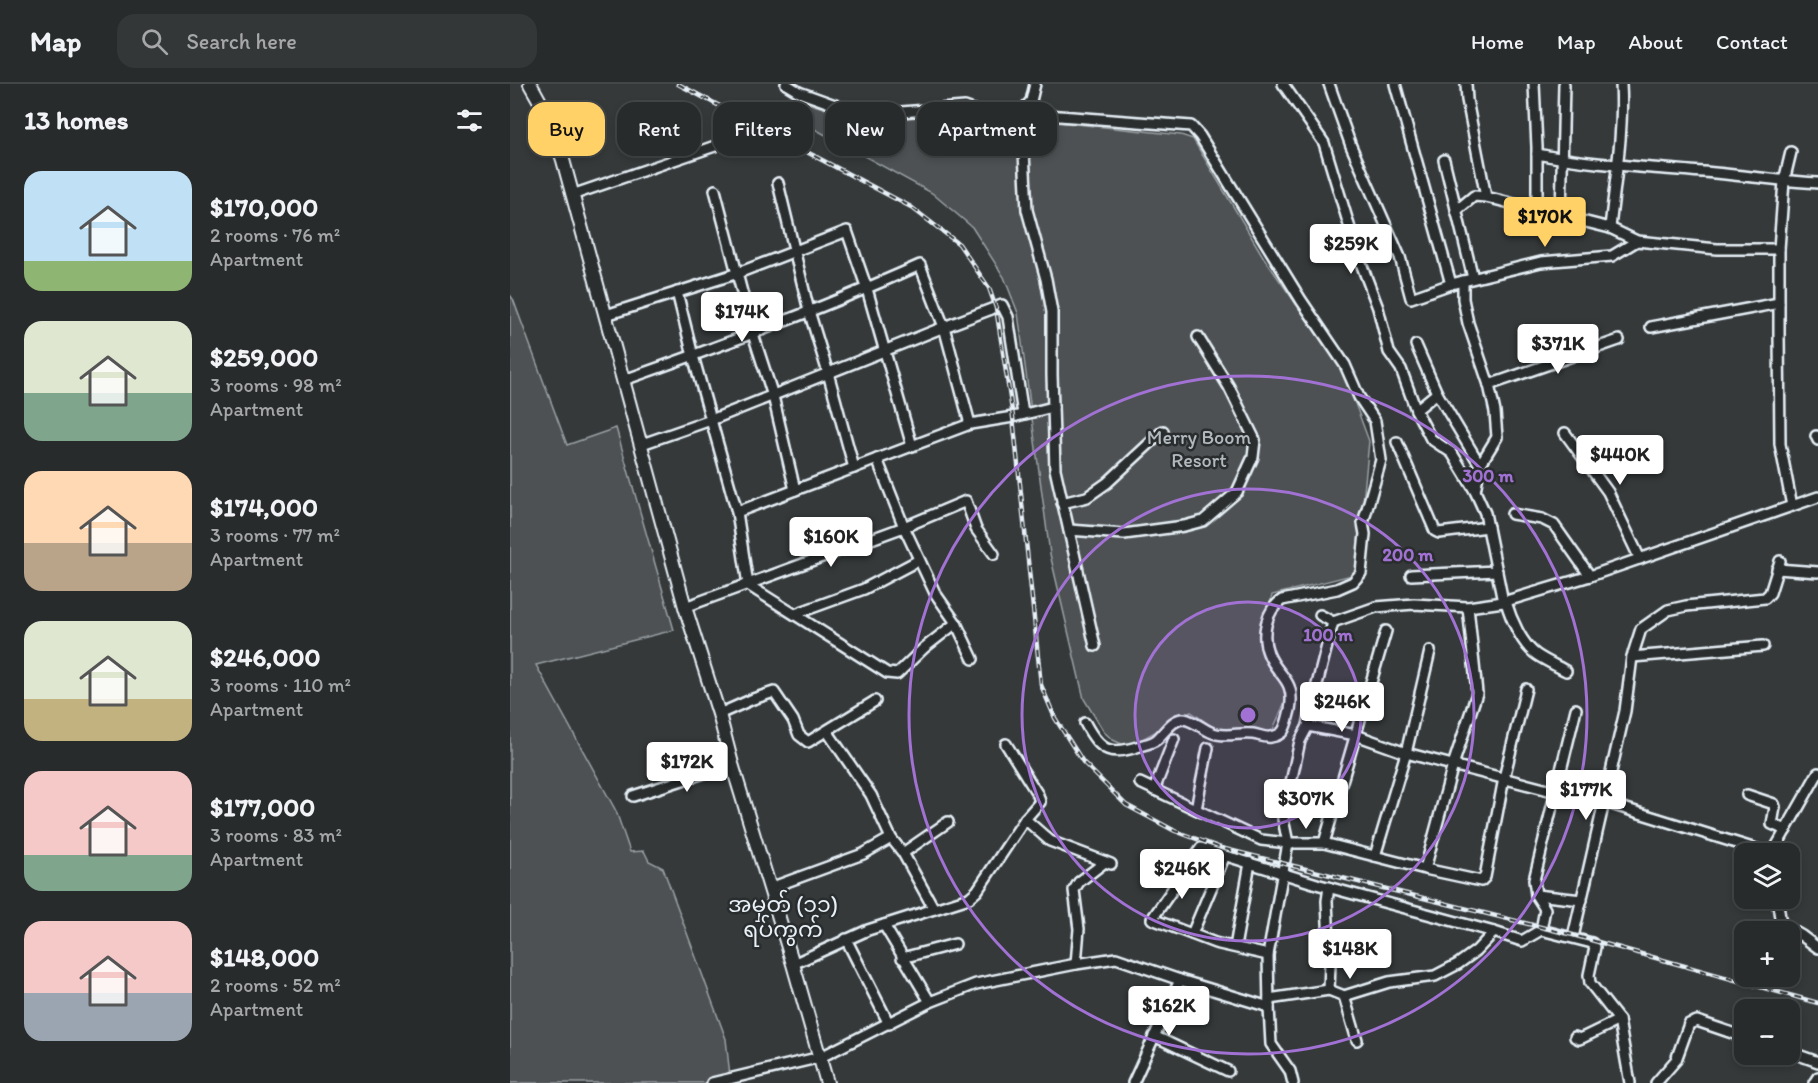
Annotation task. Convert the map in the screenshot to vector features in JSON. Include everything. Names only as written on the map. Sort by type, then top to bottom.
[{"type":"main road","points":[[530,84],[554,130],[685,607],[794,964],[827,1083]]},
{"type":"street","points":[[786,84],[799,92],[863,115],[917,111]]},
{"type":"street","points":[[1030,102],[1035,84]]},
{"type":"street","points":[[1282,84],[1324,143],[1389,352],[1401,369],[1416,410],[1431,439],[1452,453],[1475,491],[1485,513],[1497,571],[1510,617],[1527,645],[1536,654],[1566,671]]},
{"type":"street","points":[[1329,84],[1356,157],[1400,257],[1411,298],[1451,284],[1541,262],[1612,256],[1637,241]]},
{"type":"street","points":[[1395,84],[1451,284]]},
{"type":"street","points":[[1466,84],[1467,100],[1486,197]]},
{"type":"street","points":[[1534,84],[1537,210]]},
{"type":"street","points":[[1561,217],[1564,84]]},
{"type":"street","points":[[1610,228],[1617,166],[1621,84]]},
{"type":"street","points":[[1057,116],[1191,126],[1200,136],[1301,300],[1345,365],[1359,397],[1375,421],[1381,460],[1363,523],[1365,534],[1360,573],[1353,582],[1337,589],[1282,600],[1275,604],[1268,616],[1266,637],[1268,653],[1286,680],[1292,695],[1287,722],[1281,734],[1264,738],[1252,734],[1221,735],[1182,719],[1177,720],[1155,741],[1122,752],[1109,752],[1096,742],[1085,723]]},
{"type":"street","points":[[572,195],[713,147]]},
{"type":"street","points":[[1791,152],[1784,181],[1779,249],[1779,303],[1780,444],[1792,506]]},
{"type":"street","points":[[1537,154],[1617,166],[1818,183]]},
{"type":"street","points":[[1024,156],[1027,210],[1046,279],[1052,312],[1055,469],[1095,646]]},
{"type":"street","points":[[1444,160],[1468,280],[1463,299],[1495,412],[1497,437],[1480,465],[1475,491]]},
{"type":"street","points":[[778,183],[809,311],[854,468]]},
{"type":"street","points":[[715,190],[772,396],[795,490]]},
{"type":"street","points":[[1456,211],[1474,196],[1486,197],[1610,228],[1637,241],[1717,249],[1779,249]]},
{"type":"street","points":[[606,315],[738,273],[847,231],[886,351],[912,446]]},
{"type":"street","points":[[624,380],[753,334],[867,289],[920,265],[944,327],[970,424]]},
{"type":"street","points":[[677,292],[736,512],[748,585],[893,675],[956,623]]},
{"type":"street","points":[[1651,327],[1779,303]]},
{"type":"street","points":[[642,444],[711,420],[1002,305],[1008,317],[1023,414]]},
{"type":"street","points":[[1069,530],[1124,534],[1184,526],[1203,521],[1237,492],[1253,458],[1255,440],[1229,387],[1198,337]]},
{"type":"street","points":[[1489,385],[1619,340]]},
{"type":"street","points":[[1416,345],[1437,393],[1480,465]]},
{"type":"street","points":[[1416,410],[1437,393]]},
{"type":"street","points":[[736,512],[970,424],[1053,407]]},
{"type":"street","points":[[1062,503],[1087,497],[1107,483],[1163,431]]},
{"type":"street","points":[[1565,433],[1608,492],[1640,559]]},
{"type":"street","points":[[1397,442],[1435,531],[1439,533],[1488,527]]},
{"type":"street","points":[[877,459],[904,527],[935,593],[956,623],[973,658]]},
{"type":"street","points":[[1320,615],[1333,622],[1376,607],[1414,604],[1468,607],[1505,602],[1590,576],[1818,497]]},
{"type":"street","points":[[685,607],[904,527],[966,501],[976,529],[994,554]]},
{"type":"street","points":[[1512,514],[1542,519],[1554,525],[1590,576]]},
{"type":"street","points":[[795,614],[864,589],[920,560]]},
{"type":"street","points":[[1573,937],[1625,711],[1632,657],[1641,628],[1668,610],[1765,598],[1770,592],[1779,565],[1818,572]]},
{"type":"street","points":[[1411,576],[1497,571]]},
{"type":"street","points":[[1425,869],[1477,693],[1468,607]]},
{"type":"street","points":[[1293,1083],[1290,1071],[1272,1044],[1268,956],[1288,843],[1283,819],[1300,741],[1308,726],[1333,622]]},
{"type":"street","points":[[1324,843],[1386,632]]},
{"type":"street","points":[[1632,657],[1763,646]]},
{"type":"street","points":[[1375,856],[1406,753],[1430,651]]},
{"type":"street","points":[[1140,783],[1262,840],[1324,843],[1481,881],[1485,877],[1504,778],[1526,689]]},
{"type":"street","points":[[719,714],[774,692],[794,720],[799,735],[808,742],[875,701]]},
{"type":"street","points":[[1541,930],[1545,909],[1536,895],[1534,880],[1576,709]]},
{"type":"street","points":[[1308,726],[1356,735],[1406,753],[1556,792],[1604,802],[1738,843]]},
{"type":"street","points":[[827,731],[871,795],[891,838],[903,853],[934,909]]},
{"type":"street","points":[[1154,790],[1174,739]]},
{"type":"street","points":[[794,964],[846,939],[884,924],[969,898],[977,891],[1025,819],[1040,802],[1038,795],[1006,744]]},
{"type":"street","points":[[1196,809],[1208,748]]},
{"type":"street","points":[[633,796],[732,764]]},
{"type":"street","points":[[1778,843],[1818,773]]},
{"type":"street","points":[[1747,795],[1774,804],[1772,824],[1786,831]]},
{"type":"street","points":[[1025,819],[1050,841],[1108,863],[1079,882],[1074,890],[1079,929],[1076,964]]},
{"type":"street","points":[[903,853],[948,822]]},
{"type":"street","points":[[770,888],[863,854],[891,838]]},
{"type":"street","points":[[1268,956],[1215,943],[1152,919],[1201,848],[1282,874],[1522,941],[1541,930],[1592,943],[1595,947],[1588,975],[1590,983],[1619,1020],[1630,1083]]},
{"type":"street","points":[[1192,934],[1225,855]]},
{"type":"street","points":[[1235,947],[1250,863]]},
{"type":"street","points":[[1329,887],[1327,901],[1330,952],[1329,990]]},
{"type":"street","points":[[1536,895],[1582,900]]},
{"type":"street","points":[[1779,909],[1781,924],[1818,948]]},
{"type":"street","points":[[884,924],[930,1002]]},
{"type":"street","points":[[712,1083],[821,1058],[930,1002],[976,984],[1076,964],[1116,958],[1180,980],[1269,1003],[1329,990],[1344,996],[1389,982],[1435,976],[1476,951],[1494,932]]},
{"type":"street","points":[[846,939],[890,1024]]},
{"type":"street","points":[[902,958],[955,944]]},
{"type":"street","points":[[1133,1083],[1180,980]]},
{"type":"street","points":[[1344,996],[1357,1040]]},
{"type":"street","points":[[1575,1037],[1579,1039],[1619,1020]]},
{"type":"street","points":[[1656,1083],[1676,1060],[1689,1024],[1696,1021],[1734,1034]]},
{"type":"street","points":[[1154,1036],[1228,1071]]},
{"type":"street","points":[[1800,1056],[1818,1062]]},
{"type":"street","points":[[1814,1083],[1818,1077]]},
{"type":"green space","name":"Merry Boom Resort","points":[[788,97],[804,102],[784,102]]},
{"type":"green space","name":"Merry Boom Resort","points":[[813,105],[825,109],[825,135],[813,128]]},
{"type":"green space","name":"Merry Boom Resort","points":[[917,116],[917,156],[1057,156],[1057,122],[1181,135],[1193,139],[1264,258],[1343,371],[1369,441],[1356,574],[1272,595],[1264,631],[1288,695],[1271,734],[1219,731],[1191,712],[1128,747],[1113,740],[1104,732],[1084,699],[1050,554],[1018,313],[1004,277],[972,227],[932,193],[864,156],[905,156],[905,117]]},
{"type":"green space","points":[[510,295],[567,445],[616,428],[674,630],[536,665],[616,811],[630,852],[644,851],[649,861],[663,868],[726,1039],[730,1077],[712,1083],[510,1083]]},
{"type":"railway","points":[[678,84],[911,207],[959,244],[989,288],[996,308],[1013,417],[1041,685],[1055,718],[1083,762],[1126,805],[1175,831],[1221,848],[1573,935],[1818,1003]]},
{"type":"district","name":"အမှတ် (၁၁) ရပ်ကွက်","points":[[783,916]]}]
